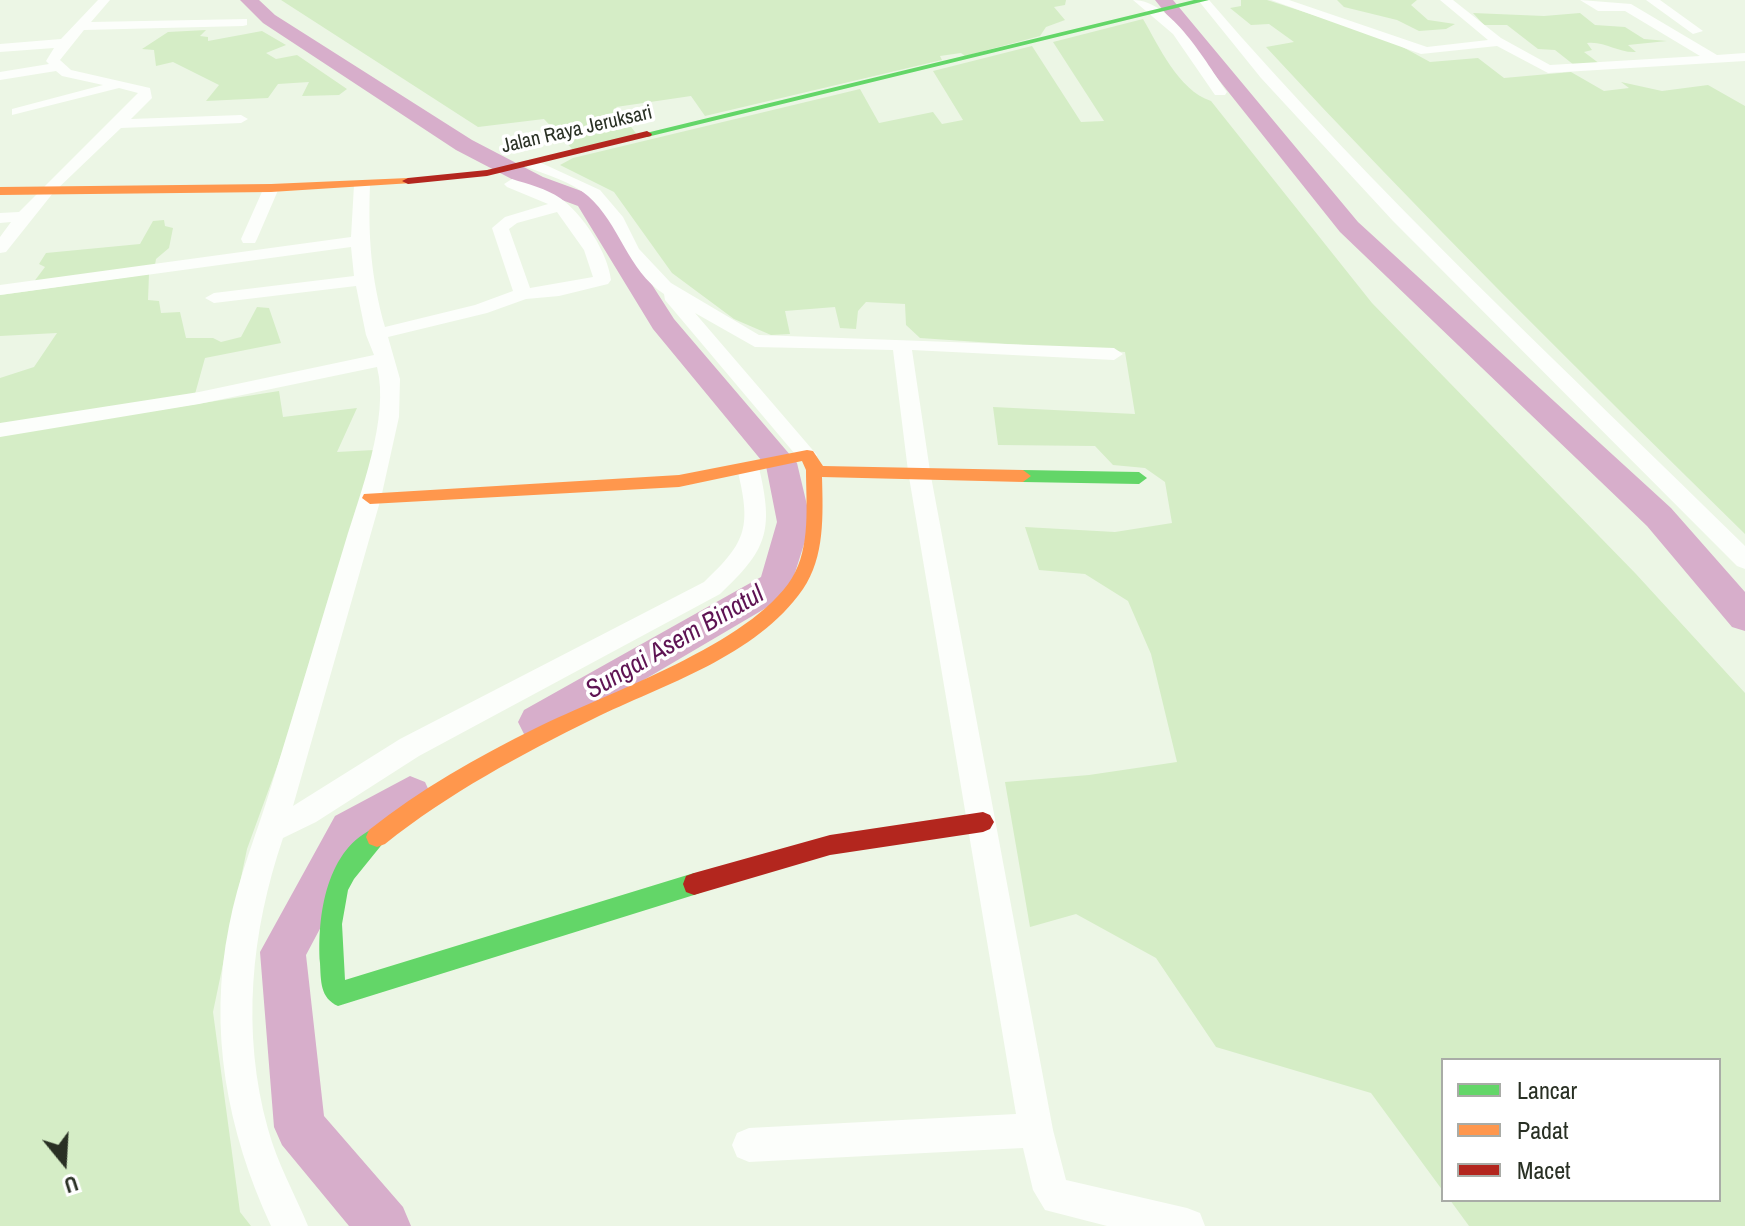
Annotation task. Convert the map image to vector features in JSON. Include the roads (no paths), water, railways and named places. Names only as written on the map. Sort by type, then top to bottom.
[{"type":"street","points":[[55,67],[53,57],[104,0]]},
{"type":"street","points":[[1139,0],[1153,14],[1171,23],[1220,92]]},
{"type":"street","points":[[1277,0],[1402,41],[1420,51],[1500,42]]},
{"type":"street","points":[[1448,0],[1500,42],[1550,69],[1745,56]]},
{"type":"street","points":[[1586,0],[1600,7],[1627,7],[1716,60]]},
{"type":"street","points":[[1652,0],[1702,35],[1745,56]]},
{"type":"street","points":[[1202,1],[1258,68],[1408,231],[1745,560]]},
{"type":"street","name":"Jalan Raya Jeruksari","points":[[0,191],[362,185],[487,173],[1202,1]]},
{"type":"street","points":[[83,26],[243,22]]},
{"type":"street","points":[[0,48],[65,43]]},
{"type":"street","points":[[0,76],[55,67],[67,73],[146,93],[140,105],[47,190],[0,248]]},
{"type":"street","points":[[17,112],[120,84]]},
{"type":"street","points":[[117,124],[241,119]]},
{"type":"street","points":[[530,165],[579,183],[606,204],[632,251],[665,287],[806,461],[813,535],[800,581],[762,625],[465,777],[375,835],[356,855],[337,883],[333,901],[334,989],[338,994],[346,994],[772,859],[830,845],[983,822]]},
{"type":"street","points":[[375,335],[481,309],[523,294],[574,288],[604,277],[583,236],[560,206],[543,195],[512,184]]},
{"type":"street","points":[[290,1226],[258,1159],[233,1029],[243,916],[253,875],[273,826],[370,498],[389,417],[390,379],[375,335],[363,280],[359,241],[362,185]]},
{"type":"street","points":[[249,239],[271,188]]},
{"type":"street","points":[[523,294],[500,228],[511,220],[560,206]]},
{"type":"street","points":[[0,218],[24,216]]},
{"type":"street","points":[[0,290],[359,241]]},
{"type":"street","points":[[214,298],[363,280]]},
{"type":"street","points":[[665,287],[755,341],[1114,354]]},
{"type":"street","points":[[902,344],[919,471],[1036,1130],[1051,1190],[1058,1197],[1187,1226]]},
{"type":"street","points":[[0,430],[199,398],[385,359]]},
{"type":"street","points":[[370,498],[679,481],[806,461],[919,471],[1139,478]]},
{"type":"street","points":[[273,826],[289,825],[340,787],[495,698],[712,588],[733,569],[758,530],[760,517],[750,468]]},
{"type":"street","points":[[749,1145],[1036,1130]]},
{"type":"waterway","name":"Sungai Asem Binatul","points":[[249,0],[269,19],[464,145],[535,182],[587,201],[663,323],[781,463],[794,522],[776,585],[538,722]]},
{"type":"waterway","points":[[1164,0],[1349,227],[1659,517],[1745,617]]},
{"type":"waterway","name":"Sungai Asem Binatul","points":[[384,1226],[300,1127],[283,952],[350,830],[410,795]]}]
